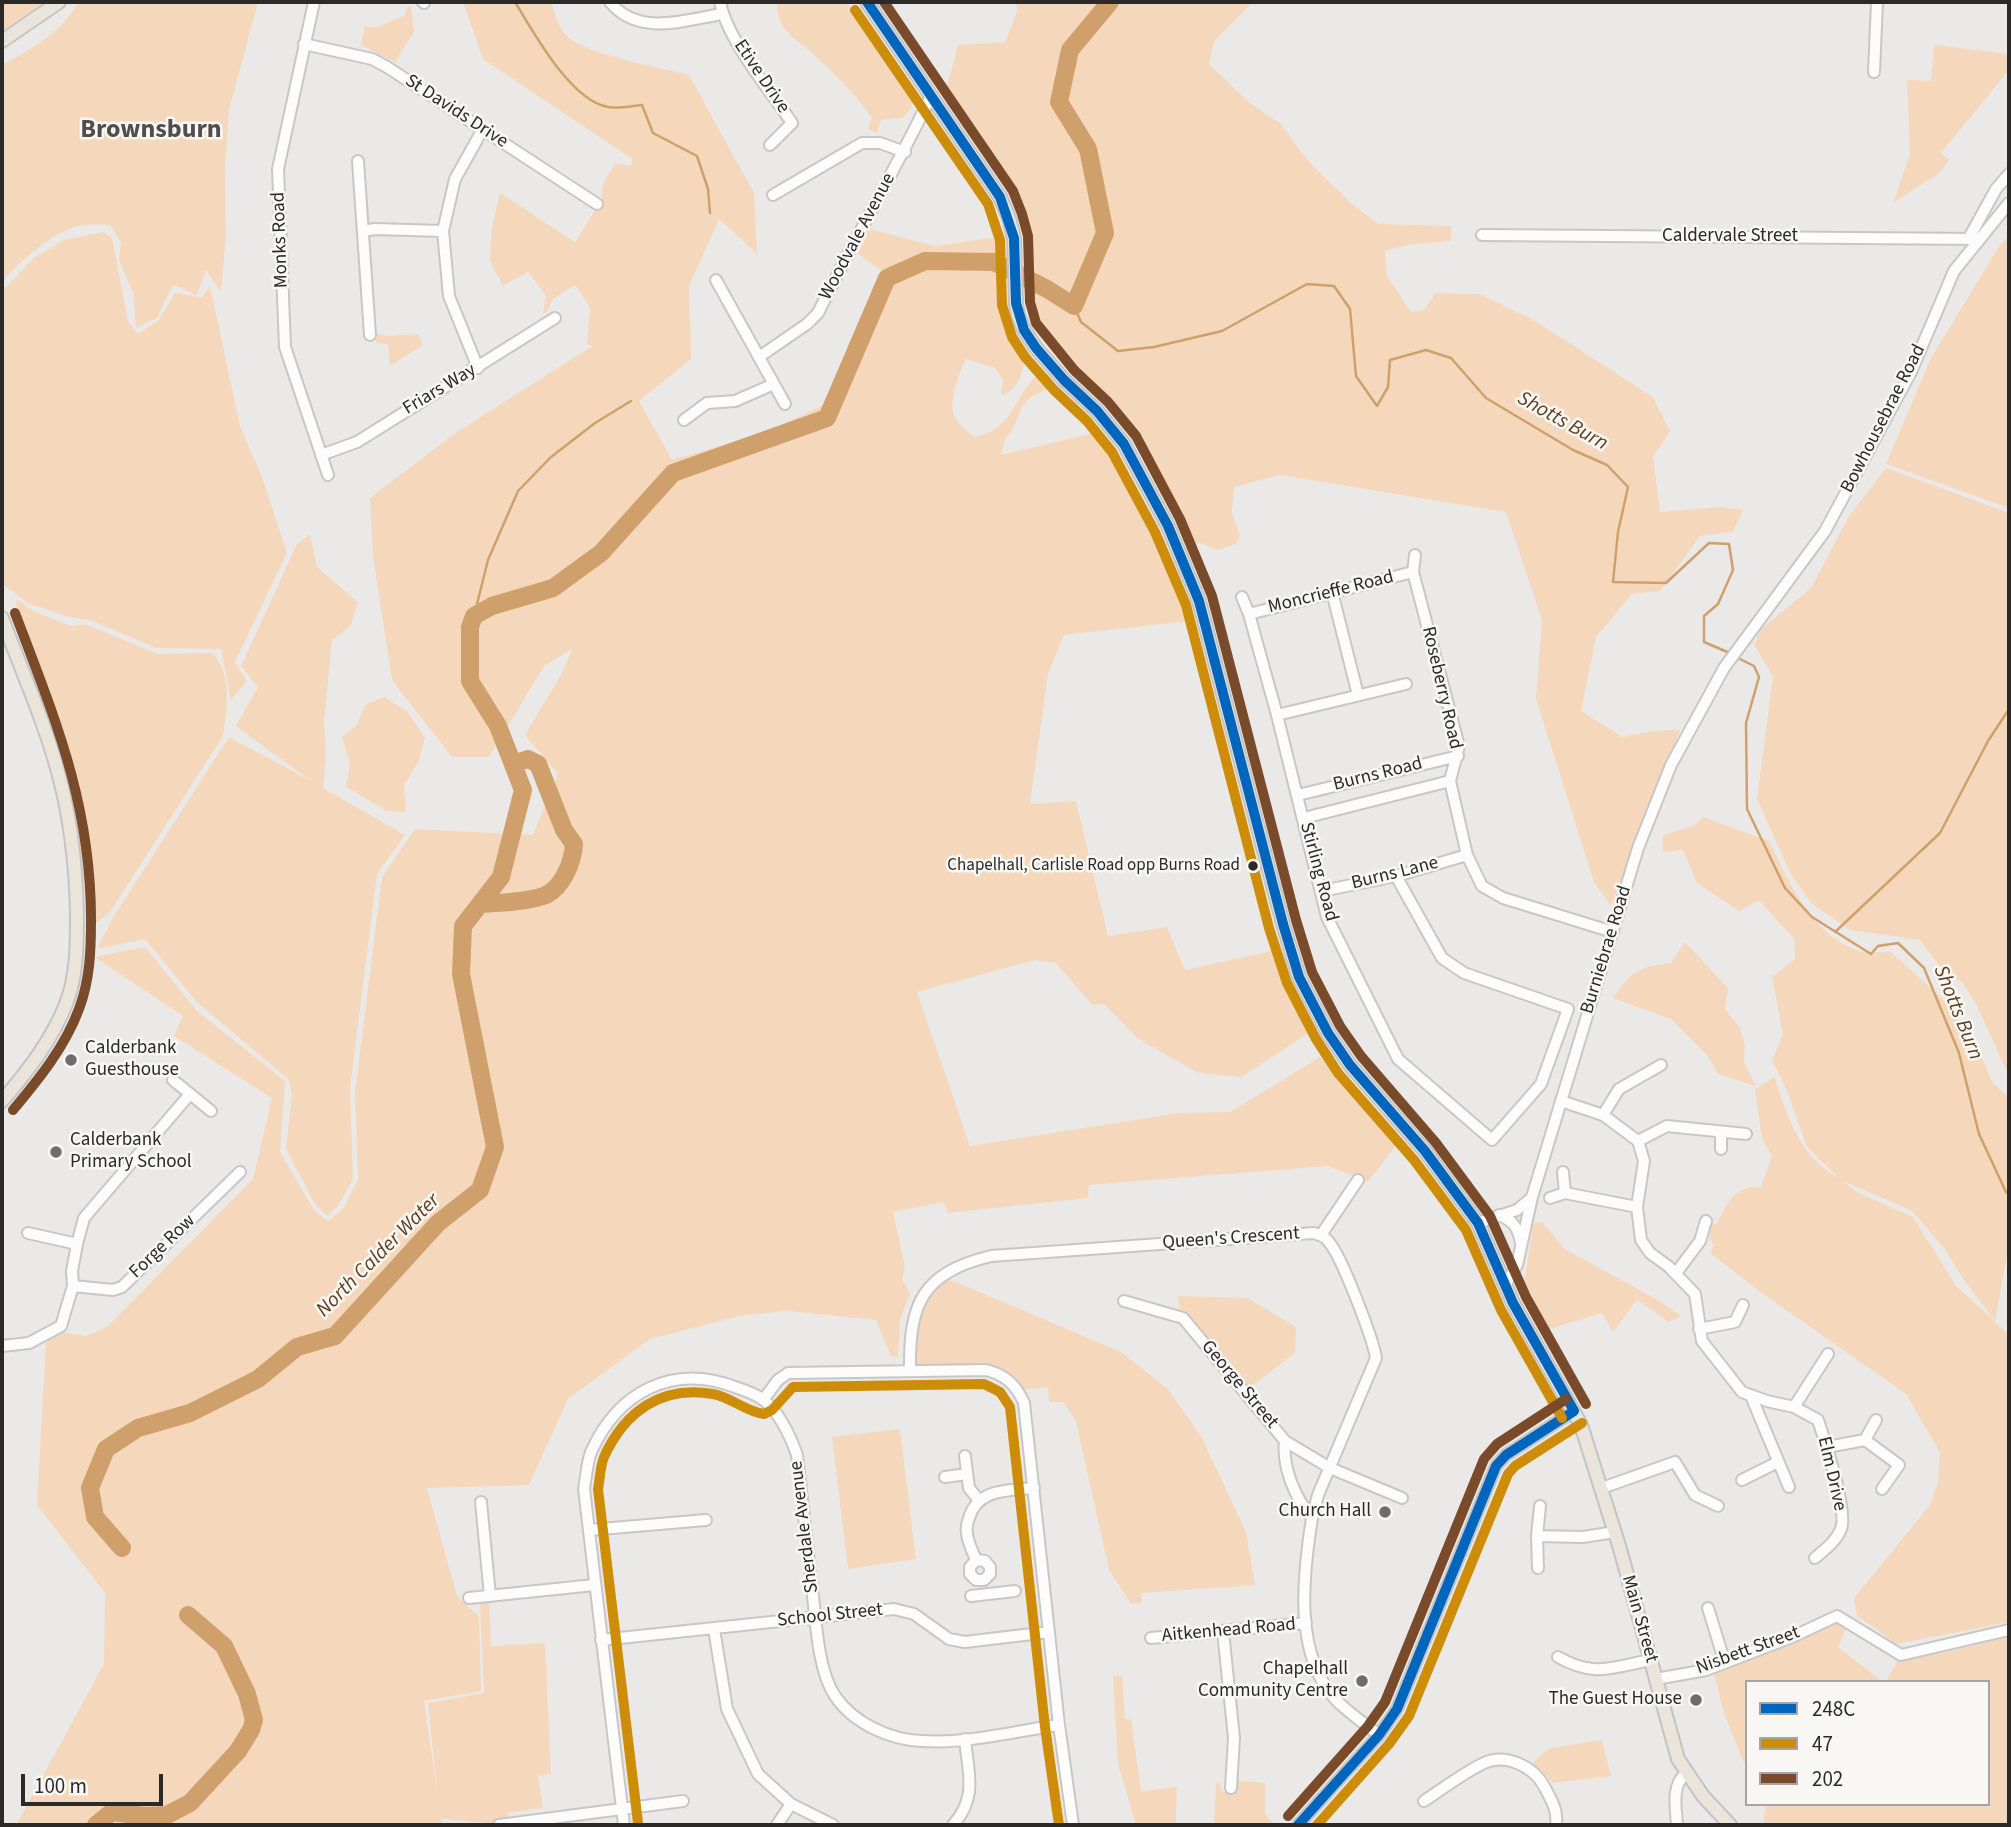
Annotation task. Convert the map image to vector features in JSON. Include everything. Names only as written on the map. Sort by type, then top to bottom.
[{"type":"main road","points":[[2,41],[59,2]]},
{"type":"main road","name":"Main Street","points":[[867,2],[1000,197],[1014,238],[1017,315],[1024,330],[1064,380],[1097,411],[1124,444],[1168,526],[1199,601],[1298,978],[1350,1065],[1426,1151],[1478,1223],[1513,1303],[1574,1411],[1588,1441],[1615,1532],[1671,1740],[1686,1774],[1730,1825]]},
{"type":"main road","points":[[2,618],[59,773],[76,869],[77,925],[73,975],[58,1023],[2,1101]]},
{"type":"street","name":"Monks Road","points":[[314,2],[278,169],[285,347],[328,475]]},
{"type":"street","points":[[610,2],[620,12],[639,23],[652,24],[722,14]]},
{"type":"street","name":"Etive Drive","points":[[720,2],[722,14],[731,33],[792,123],[770,145]]},
{"type":"street","points":[[1874,72],[1877,2]]},
{"type":"street","name":"St Davids Drive","points":[[304,44],[372,59],[597,204]]},
{"type":"street","name":"Woodvale Avenue","points":[[759,357],[807,324],[818,313],[852,243],[905,152],[931,96]]},
{"type":"street","points":[[478,368],[449,296],[443,231],[455,179],[483,129]]},
{"type":"street","points":[[773,195],[862,143],[880,143],[905,152]]},
{"type":"street","points":[[358,161],[370,335]]},
{"type":"street","points":[[1974,238],[1996,189],[2009,174]]},
{"type":"street","name":"Bowhousebrae Road","points":[[1749,631],[1825,531],[1910,372],[1954,271],[1974,238],[2009,203]]},
{"type":"street","points":[[362,231],[443,231]]},
{"type":"street","name":"Caldervale Street","points":[[1482,235],[1974,238]]},
{"type":"street","points":[[716,280],[785,404]]},
{"type":"street","name":"Friars Way","points":[[321,455],[357,442],[555,318]]},
{"type":"street","points":[[684,420],[707,403],[735,401],[774,384]]},
{"type":"street","name":"Roseberry Road","points":[[1415,555],[1413,572],[1459,746],[1450,781]]},
{"type":"street","name":"Moncrieffe Road","points":[[1250,614],[1413,572]]},
{"type":"street","points":[[1332,592],[1359,695]]},
{"type":"street","name":"Stirling Road","points":[[1242,597],[1250,614],[1277,715],[1327,916],[1398,1059],[1492,1140],[1541,1084],[1568,1009],[1464,973],[1442,958],[1396,876]]},
{"type":"street","name":"Burniebrae Road","points":[[1506,1284],[1517,1265],[1532,1197],[1638,848],[1659,792],[1683,740],[1724,668],[1749,631]]},
{"type":"street","points":[[1277,715],[1406,684]]},
{"type":"street","name":"Burns Road","points":[[1298,795],[1458,756]]},
{"type":"street","points":[[1450,781],[1467,855],[1482,886],[1503,898],[1613,932]]},
{"type":"street","name":"Burns Road","points":[[1304,818],[1450,781]]},
{"type":"street","name":"Burns Lane","points":[[1322,891],[1396,876],[1467,855]]},
{"type":"street","points":[[1603,1115],[1619,1089],[1661,1065]]},
{"type":"street","points":[[173,1080],[211,1111]]},
{"type":"street","points":[[2,1346],[29,1343],[61,1326],[73,1286],[76,1244],[84,1219],[190,1094]]},
{"type":"street","points":[[1561,1101],[1603,1115],[1638,1141],[1667,1126],[1746,1134]]},
{"type":"street","points":[[1721,1132],[1721,1149]]},
{"type":"street","name":"Elm Drive","points":[[1638,1141],[1644,1161],[1637,1207],[1641,1240],[1650,1253],[1676,1273],[1695,1294],[1702,1341],[1742,1392],[1794,1407],[1818,1420],[1836,1477],[1842,1527],[1834,1541],[1815,1558]]},
{"type":"street","name":"Forge Row","points":[[73,1286],[113,1290],[122,1287],[240,1172]]},
{"type":"street","points":[[1563,1172],[1565,1193]]},
{"type":"street","points":[[1321,1235],[1358,1180]]},
{"type":"street","points":[[1550,1198],[1565,1193],[1637,1207]]},
{"type":"street","points":[[1478,1223],[1517,1210],[1532,1197]]},
{"type":"street","points":[[1499,1215],[1511,1220],[1516,1226],[1522,1245]]},
{"type":"street","points":[[1676,1273],[1700,1241],[1706,1221]]},
{"type":"street","points":[[28,1233],[76,1244]]},
{"type":"street","name":"Queen's Crescent","points":[[910,1371],[915,1310],[921,1297],[938,1279],[971,1261],[992,1256],[1314,1233],[1321,1235],[1332,1247],[1351,1285],[1376,1358],[1318,1495],[1312,1518]]},
{"type":"street","points":[[1700,1241],[1711,1245]]},
{"type":"street","name":"George Street","points":[[1124,1301],[1183,1318],[1285,1441],[1284,1456],[1292,1482],[1304,1508],[1312,1518]]},
{"type":"street","points":[[1699,1328],[1735,1322],[1743,1305]]},
{"type":"street","points":[[1794,1407],[1828,1354]]},
{"type":"street","points":[[624,1825],[584,1489],[590,1454],[607,1425],[634,1395],[659,1382],[694,1378],[720,1381],[763,1399],[778,1380],[789,1373],[986,1370],[1005,1377],[1014,1384],[1024,1403],[1059,1725],[1073,1825]]},
{"type":"street","points":[[1751,1395],[1789,1487]]},
{"type":"street","name":"Sherdale Avenue","points":[[763,1399],[789,1435],[797,1455],[824,1672],[835,1696],[860,1720],[887,1735],[922,1741],[965,1739],[1059,1725]]},
{"type":"street","points":[[1298,1825],[1379,1735],[1397,1709],[1496,1466],[1517,1447],[1574,1411]]},
{"type":"street","points":[[1865,1440],[1876,1419]]},
{"type":"street","points":[[1826,1447],[1865,1440],[1899,1465],[1882,1489]]},
{"type":"street","points":[[1285,1441],[1330,1468],[1402,1498]]},
{"type":"street","points":[[965,1456],[969,1488],[978,1499]]},
{"type":"street","points":[[1602,1488],[1675,1462],[1695,1495],[1718,1506]]},
{"type":"street","points":[[1742,1480],[1778,1462]]},
{"type":"street","points":[[945,1477],[967,1475]]},
{"type":"street","points":[[1015,1591],[977,1595],[981,1581],[989,1576],[991,1570],[985,1561],[976,1560],[966,1527],[971,1510],[978,1499],[996,1493],[1034,1488]]},
{"type":"street","points":[[481,1502],[490,1596]]},
{"type":"street","points":[[1538,1568],[1540,1506]]},
{"type":"street","points":[[1312,1518],[1306,1574],[1306,1623],[1314,1660],[1336,1700],[1379,1735]]},
{"type":"street","points":[[589,1530],[706,1520]]},
{"type":"street","points":[[1537,1536],[1583,1537],[1615,1532]]},
{"type":"street","points":[[468,1598],[594,1585]]},
{"type":"street","points":[[1708,1608],[1725,1662]]},
{"type":"street","name":"School Street","points":[[601,1640],[894,1609],[914,1614],[949,1639],[965,1642],[1049,1632]]},
{"type":"street","name":"Nisbett Street","points":[[1656,1679],[1706,1670],[1792,1637],[1837,1616],[1901,1655],[2009,1630]]},
{"type":"street","name":"Aitkenhead Road","points":[[1151,1638],[1306,1623]]},
{"type":"street","points":[[714,1629],[727,1709],[758,1774],[791,1804],[833,1825]]},
{"type":"street","points":[[1223,1631],[1234,1738],[1231,1788]]},
{"type":"street","points":[[1558,1657],[1575,1667],[1593,1671],[1651,1660]]},
{"type":"street","points":[[953,1825],[966,1808],[970,1795],[965,1739]]},
{"type":"street","points":[[1424,1801],[1486,1762],[1505,1760],[1524,1765],[1539,1776],[1558,1812],[1556,1825]]},
{"type":"street","points":[[1677,1825],[1676,1791],[1681,1778],[1686,1774]]},
{"type":"street","points":[[499,1825],[683,1801]]},
{"type":"street","points":[[777,1825],[791,1804]]},
{"type":"shaded area","points":[[2,2],[44,2],[2,31]]},
{"type":"shaded area","points":[[79,2],[258,2],[229,110],[225,166],[226,236],[221,292],[206,270],[197,295],[173,285],[157,318],[136,328],[133,292],[119,261],[121,242],[110,225],[82,225],[60,233],[28,256],[2,282],[2,65],[55,31]]},
{"type":"shaded area","points":[[463,2],[552,2],[562,30],[577,43],[625,60],[689,75],[754,193],[757,254],[719,219],[689,286],[691,359],[639,401],[672,460],[768,432],[825,404],[883,272],[858,254],[870,229],[935,246],[998,237],[1005,254],[1006,313],[1027,354],[1016,385],[1001,395],[1003,380],[995,368],[966,359],[954,395],[954,415],[974,437],[987,434],[1005,420],[1039,372],[1048,374],[1052,380],[1050,388],[1031,397],[1022,407],[1013,429],[1005,439],[1001,455],[1098,432],[1149,521],[1190,621],[1064,635],[1048,674],[1030,804],[1076,801],[1108,936],[1167,927],[1185,970],[1281,949],[1313,1030],[1242,1077],[1198,1073],[1137,1038],[1104,1004],[1092,1005],[1056,963],[1035,960],[917,992],[970,1146],[1179,1113],[1230,1112],[1320,1057],[1397,1144],[1368,1182],[1328,1166],[1089,1185],[1088,1198],[948,1213],[944,1202],[893,1212],[905,1268],[902,1279],[910,1293],[900,1320],[898,1357],[891,1356],[876,1320],[787,1311],[740,1316],[650,1339],[568,1399],[529,1485],[427,1488],[457,1596],[479,1617],[481,1691],[424,1701],[437,1791],[428,1703],[484,1693],[480,1603],[489,1601],[491,1646],[545,1643],[551,1773],[538,1776],[543,1808],[508,1813],[509,1825],[442,1819],[442,1823],[460,1825],[16,1825],[104,1664],[105,1593],[37,1505],[46,1340],[61,1332],[86,1336],[108,1326],[253,1179],[272,1098],[174,1036],[183,1016],[94,957],[145,947],[197,1011],[285,1081],[280,1152],[314,1210],[328,1221],[344,1208],[358,1179],[355,1092],[382,877],[415,829],[533,835],[558,774],[525,735],[562,673],[572,649],[544,666],[489,757],[452,757],[392,680],[373,557],[370,498],[454,434],[592,346],[587,344],[590,307],[575,285],[553,299],[546,313],[543,313],[546,296],[528,272],[503,286],[490,261],[492,228],[500,193],[575,242],[602,199],[602,186],[615,163],[631,166],[632,159],[483,59]]},
{"type":"shaded area","points":[[777,2],[847,2],[914,97],[911,108],[903,118],[881,120],[877,133],[868,129],[872,118],[836,76],[787,32],[779,19]]},
{"type":"shaded area","points":[[1016,2],[1253,2],[1214,41],[1209,64],[1251,104],[1280,123],[1309,162],[1352,204],[1378,224],[1451,226],[1451,241],[1412,244],[1385,251],[1387,276],[1411,312],[1424,310],[1436,293],[1479,294],[1532,319],[1653,397],[1670,431],[1653,457],[1660,512],[1720,507],[1743,510],[1733,532],[1700,536],[1660,591],[1632,594],[1596,637],[1581,711],[1623,737],[1652,731],[1680,730],[1611,906],[1594,882],[1536,699],[1542,620],[1506,512],[1280,475],[1234,487],[1232,512],[1240,536],[1236,544],[1218,550],[1200,543],[1191,546],[1133,437],[1048,343],[1033,303],[1028,231],[983,148],[945,94],[958,45],[1005,42],[1017,12]]},
{"type":"shaded area","points":[[408,6],[411,7],[414,32],[395,62],[361,45],[365,26],[375,28],[404,16]]},
{"type":"shaded area","points":[[1934,45],[2009,54],[2009,70],[1941,153],[1949,160],[1941,172],[1893,203],[1910,154],[1907,80],[1931,81]]},
{"type":"shaded area","points":[[103,232],[112,238],[128,321],[138,334],[159,320],[175,293],[202,297],[210,286],[240,426],[262,477],[287,553],[235,662],[247,681],[231,700],[221,649],[156,648],[93,621],[66,616],[28,603],[2,584],[2,291],[34,258],[64,240]]},
{"type":"shaded area","points":[[2009,236],[2009,508],[1886,464],[1930,360],[1999,246]]},
{"type":"shaded area","points":[[375,333],[386,336],[418,334],[423,345],[390,366],[388,344],[376,343]]},
{"type":"shaded area","points":[[1886,468],[2009,513],[2009,1076],[1976,1004],[1962,982],[1946,974],[1920,940],[1850,930],[1812,904],[1791,875],[1757,799],[1773,676],[1754,645],[1761,629],[1811,588],[1849,516]]},
{"type":"shaded area","points":[[310,534],[317,567],[358,602],[351,625],[332,640],[324,723],[326,756],[323,788],[405,835],[377,874],[350,1088],[353,1179],[338,1206],[327,1216],[315,1204],[286,1149],[292,1093],[288,1079],[197,1002],[145,939],[97,949],[114,916],[229,737],[311,781],[236,726],[258,687],[241,666],[297,544]]},
{"type":"shaded area","points":[[16,599],[32,610],[70,626],[85,624],[158,654],[212,653],[219,661],[226,681],[227,703],[223,736],[110,912],[88,930],[75,793],[21,635]]},
{"type":"shaded area","points":[[384,697],[407,711],[425,738],[419,761],[404,785],[406,812],[387,811],[346,787],[350,764],[342,737],[357,725],[365,705]]},
{"type":"shaded area","points":[[1703,817],[1769,841],[1794,890],[1815,920],[1842,943],[1859,951],[1891,952],[1946,1002],[1978,1048],[1992,1082],[2009,1098],[2009,1254],[1995,1322],[2009,1335],[2009,1622],[1897,1644],[1857,1616],[1854,1598],[1930,1505],[1938,1482],[1940,1452],[1906,1394],[1759,1291],[1710,1253],[1714,1245],[1709,1238],[1711,1224],[1717,1223],[1728,1202],[1738,1192],[1761,1187],[1772,1156],[1762,1139],[1755,1089],[1775,1077],[1784,1107],[1805,1148],[1826,1170],[1839,1178],[1807,1147],[1787,1091],[1772,1060],[1783,1034],[1772,977],[1795,959],[1794,939],[1759,900],[1739,911],[1697,883],[1683,850],[1663,852],[1663,835],[1693,826]],"holes":[[[1843,1181],[1912,1211],[1944,1248],[1995,1321],[1956,1286],[1913,1217],[1857,1192]]]},
{"type":"shaded area","points":[[1685,942],[1728,988],[1725,1009],[1740,1028],[1745,1044],[1744,1063],[1756,1086],[1718,1074],[1707,1055],[1671,1019],[1613,998],[1637,972],[1651,966],[1671,963]]},
{"type":"shaded area","points":[[1542,1222],[1565,1249],[1658,1300],[1681,1316],[1669,1322],[1637,1300],[1613,1332],[1602,1313],[1540,1332],[1522,1299],[1533,1224]]},
{"type":"shaded area","points":[[942,1279],[956,1282],[1121,1352],[1168,1389],[1202,1438],[1246,1532],[1255,1585],[1141,1593],[1142,1603],[1131,1604],[1109,1570],[1076,1422],[1064,1402],[1049,1402],[1048,1387],[1021,1390],[1007,1376],[912,1368],[917,1311]]},
{"type":"shaded area","points":[[1178,1296],[1248,1298],[1296,1327],[1295,1353],[1249,1388],[1191,1319],[1180,1311]]},
{"type":"shaded area","points":[[900,1429],[916,1559],[848,1569],[832,1437]]},
{"type":"shaded area","points":[[1836,1623],[1847,1626],[1838,1647],[1880,1680],[1745,1680],[1743,1761],[1725,1716],[1714,1675]]},
{"type":"shaded area","points":[[2009,1637],[2009,1825],[1763,1825],[1766,1806],[1990,1806],[1990,1680],[1887,1680],[1899,1659],[1944,1653]]},
{"type":"shaded area","points":[[1122,1675],[1125,1719],[1131,1719],[1141,1791],[1177,1787],[1176,1825],[1136,1825],[1118,1764],[1113,1676]]},
{"type":"shaded area","points":[[1602,1740],[1611,1776],[1553,1783],[1532,1763],[1550,1748]]},
{"type":"shaded area","points":[[1236,1780],[1265,1783],[1265,1814],[1275,1825],[1214,1825],[1216,1783],[1220,1784],[1222,1792],[1235,1791]]},
{"type":"waterway","points":[[515,2],[554,64],[580,92],[594,102],[608,107],[642,105],[653,133],[697,156],[708,189],[710,213]]},
{"type":"waterway","name":"North Calder Water","points":[[122,1548],[95,1517],[90,1488],[106,1449],[138,1428],[190,1413],[258,1379],[297,1347],[335,1336],[438,1223],[480,1190],[495,1147],[461,974],[463,926],[501,877],[523,790],[498,726],[470,681],[470,627],[474,616],[492,606],[553,588],[601,553],[673,473],[827,418],[887,278],[925,261],[994,262],[1074,306],[1105,233],[1088,149],[1059,102],[1070,50],[1110,2]]},
{"type":"waterway","name":"Shotts Burn","points":[[1074,306],[1081,322],[1118,351],[1154,347],[1222,331],[1307,284],[1334,286],[1350,309],[1356,376],[1377,406],[1388,387],[1390,360],[1426,350],[1451,358],[1486,398],[1573,450],[1607,465],[1628,487],[1618,532],[1613,582],[1666,583],[1709,543],[1729,544],[1733,570],[1718,604],[1704,616],[1704,642],[1732,654]]},
{"type":"waterway","points":[[474,616],[488,560],[518,491],[551,457],[595,423],[631,401]]},
{"type":"waterway","name":"Shotts Burn","points":[[1738,658],[1754,666],[1759,677],[1746,723],[1747,809],[1785,888],[1812,917],[1871,954],[1878,946],[1898,943],[1924,968],[1959,1053],[1979,1134],[2009,1194]]},
{"type":"waterway","points":[[1835,932],[1940,833],[1988,741],[2009,709]]},
{"type":"waterway","name":"North Calder Water","points":[[480,904],[522,901],[546,895],[562,880],[572,858],[574,844],[564,830],[538,764],[528,759],[513,764]]},
{"type":"waterway","name":"North Calder Water","points":[[96,1825],[112,1812],[145,1816],[167,1815],[190,1803],[238,1751],[251,1730],[254,1720],[247,1694],[224,1646],[188,1615]]},
{"type":"transit line","name":"248C","points":[[867,2],[1000,197],[1014,238],[1016,303],[1024,330],[1064,380],[1097,411],[1124,444],[1168,526],[1199,601],[1299,977],[1328,1033],[1350,1065],[1425,1151],[1478,1223],[1513,1303],[1574,1411]]},
{"type":"transit line","name":"202","points":[[884,2],[1013,191],[1028,236],[1030,302],[1036,323],[1074,370],[1108,402],[1136,436],[1180,519],[1212,596],[1312,972],[1340,1026],[1361,1056],[1436,1143],[1490,1216],[1526,1297],[1586,1404]]},
{"type":"transit line","name":"47","points":[[855,10],[988,204],[1000,240],[1002,305],[1012,337],[1025,357],[1054,390],[1087,421],[1112,452],[1155,532],[1186,605],[1269,928],[1287,983],[1316,1039],[1338,1073],[1414,1160],[1466,1230],[1501,1310],[1562,1418]]},
{"type":"transit line","name":"202","points":[[13,1110],[59,1049],[79,1009],[88,976],[91,920],[85,838],[78,799],[57,726],[15,613]]},
{"type":"transit line","name":"47","points":[[638,1823],[598,1489],[604,1457],[623,1426],[647,1405],[677,1394],[713,1394],[764,1414],[772,1410],[793,1387],[984,1384],[1000,1392],[1010,1407],[1045,1727],[1059,1825]]},
{"type":"transit line","name":"202","points":[[1288,1816],[1368,1726],[1385,1702],[1484,1459],[1497,1444],[1566,1399]]},
{"type":"transit line","name":"248C","points":[[1298,1825],[1379,1735],[1397,1709],[1496,1466],[1506,1455],[1574,1411]]},
{"type":"transit line","name":"47","points":[[1317,1825],[1389,1744],[1409,1716],[1508,1474],[1515,1466],[1582,1423]]},
{"type":"place","name":"Chapelhall, Carlisle Road opp Burns Road","points":[[1253,866]]},
{"type":"place","name":"Calderbank Guesthouse","points":[[71,1060]]},
{"type":"place","name":"Calderbank Primary School","points":[[56,1152]]},
{"type":"place","name":"Church Hall","points":[[1385,1512]]},
{"type":"place","name":"Chapelhall Community Centre","points":[[1362,1681]]},
{"type":"place","name":"The Guest House","points":[[1696,1700]]},
{"type":"district","name":"Brownsburn","points":[[151,131]]}]
